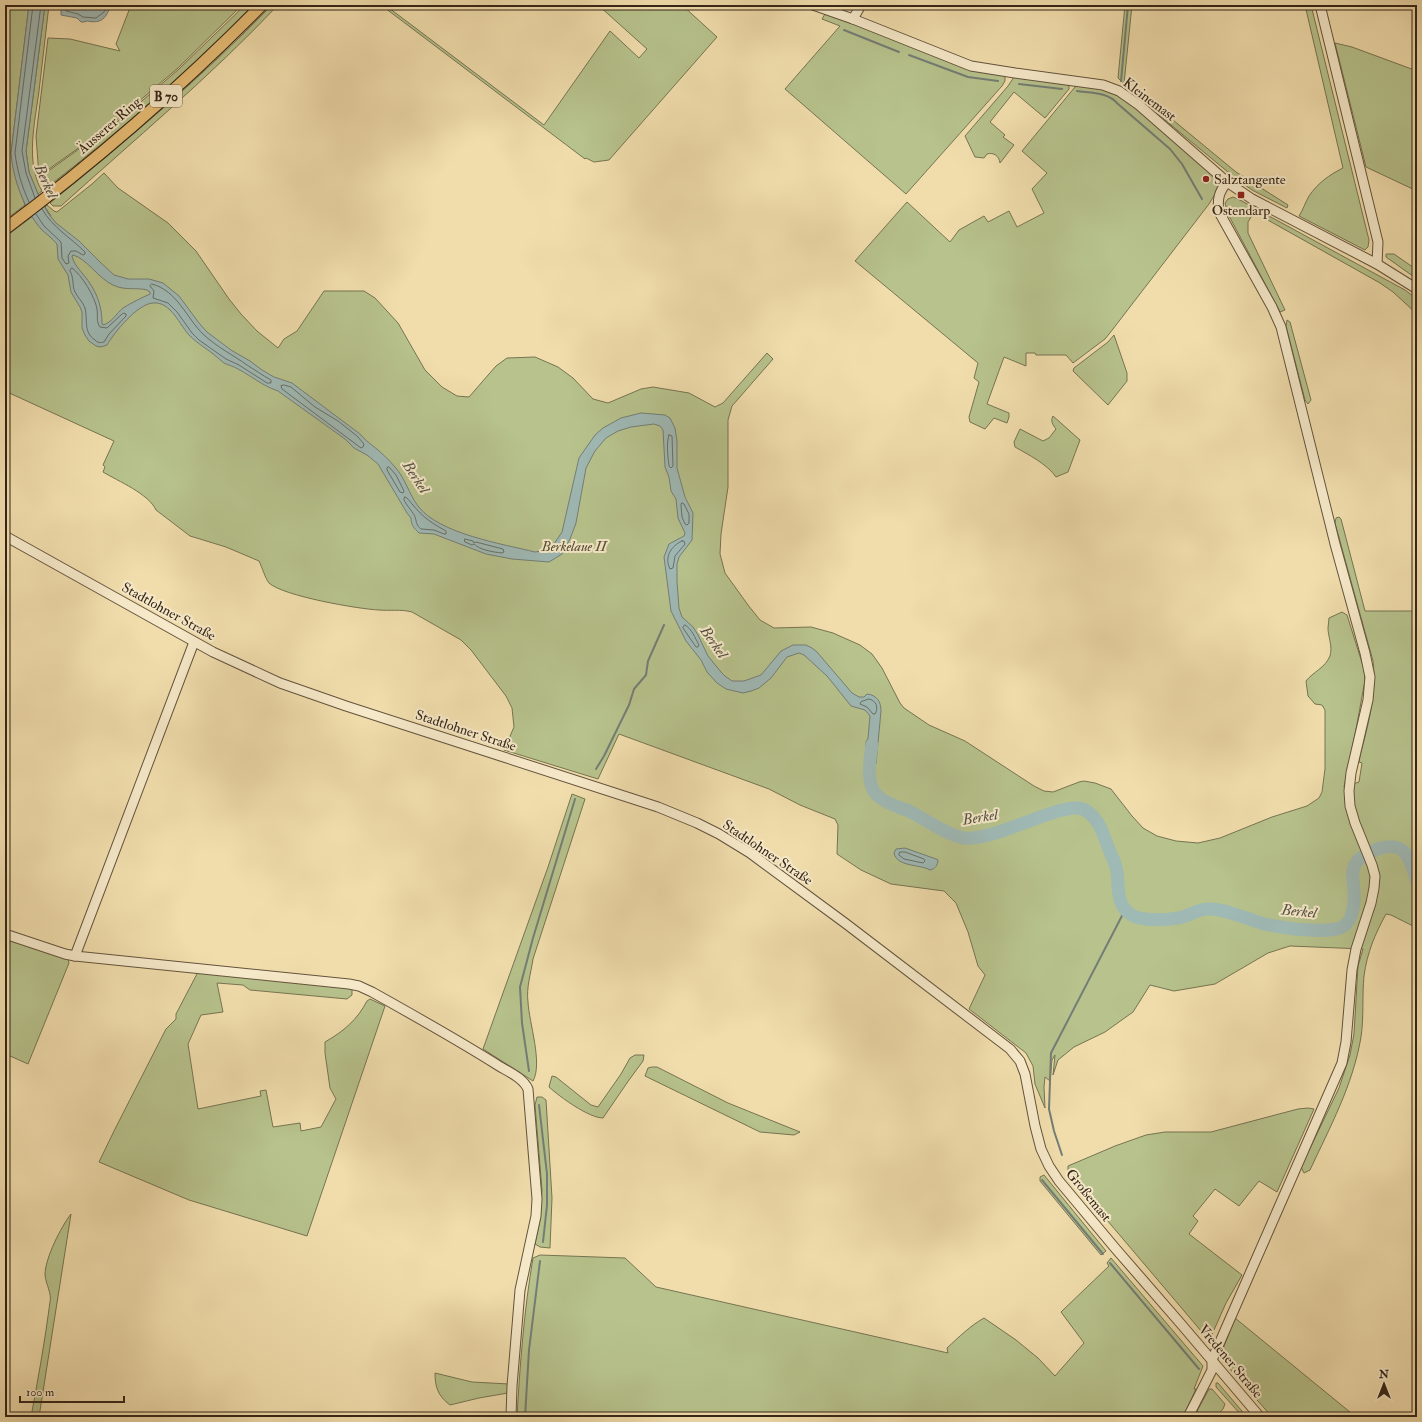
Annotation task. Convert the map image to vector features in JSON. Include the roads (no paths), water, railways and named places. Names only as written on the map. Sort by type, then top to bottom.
[{"type":"main road","name":"Äusserer Ring","points":[[9,225],[98,155],[174,90],[262,5]]},
{"type":"street","name":"Kleinemast","points":[[813,5],[853,19],[971,66],[1103,85],[1119,91],[1139,105],[1227,182],[1252,199],[1377,264],[1417,289]]},
{"type":"street","points":[[853,19],[861,5]]},
{"type":"street","points":[[1320,5],[1378,242],[1377,264]]},
{"type":"street","points":[[1188,1417],[1212,1370],[1212,1360],[1342,1063],[1346,1042],[1352,970],[1356,949],[1371,904],[1375,876],[1350,806],[1349,791],[1351,773],[1368,700],[1370,677],[1365,653],[1333,536],[1281,328],[1272,307],[1219,212],[1218,198],[1221,189],[1227,182]]},
{"type":"street","name":"Stadtlohner Straße","points":[[5,536],[194,642],[247,669],[280,683],[354,709],[658,807],[719,834],[750,853],[905,969],[999,1040],[1010,1049],[1020,1061]]},
{"type":"street","points":[[75,956],[194,642]]},
{"type":"street","points":[[5,934],[75,956],[359,986],[379,996],[521,1080],[528,1089],[537,1210],[520,1290],[511,1417]]},
{"type":"street","name":"Großemast","points":[[1020,1061],[1025,1074],[1041,1149],[1049,1166],[1082,1210],[1181,1324]]},
{"type":"street","name":"Vredener Straße","points":[[1181,1324],[1260,1417]]},
{"type":"water","points":[[29,5],[45,5],[26,151],[29,172],[48,213],[56,223],[79,241],[114,275],[128,279],[149,279],[163,283],[179,296],[207,332],[262,370],[274,377],[292,383],[360,434],[395,467],[402,476],[418,506],[428,516],[456,531],[535,552],[542,551],[554,544],[562,532],[579,458],[595,435],[603,428],[621,418],[641,413],[665,415],[670,418],[675,428],[677,441],[677,468],[685,497],[693,513],[692,540],[679,557],[677,564],[679,608],[682,617],[693,627],[708,656],[721,672],[732,681],[744,681],[761,675],[781,651],[793,645],[806,645],[812,648],[852,693],[859,697],[864,697],[867,694],[876,697],[878,700],[881,711],[876,764],[866,761],[866,742],[868,738],[870,716],[865,710],[851,706],[827,676],[804,655],[799,653],[787,657],[771,678],[759,688],[743,693],[726,689],[717,683],[707,672],[701,660],[686,641],[671,611],[664,557],[669,544],[684,536],[685,533],[678,518],[676,499],[671,491],[669,477],[665,467],[663,430],[660,426],[654,424],[631,427],[618,431],[606,438],[595,451],[586,468],[576,523],[570,539],[562,554],[549,562],[512,559],[486,554],[434,534],[419,533],[413,526],[411,518],[378,464],[367,455],[354,448],[345,439],[278,391],[224,363],[195,341],[165,306],[159,303],[153,303],[140,308],[120,327],[107,345],[101,347],[96,346],[89,341],[82,328],[82,312],[71,292],[68,275],[58,259],[57,244],[41,229],[29,212],[20,193],[14,173],[11,153]],"holes":[[[72,256],[78,257],[113,285],[122,288],[147,290],[150,294],[123,308],[111,320],[103,325],[100,307],[95,292],[79,270]]]},
{"type":"water","points":[[61,5],[111,5],[105,17],[100,21],[81,22],[77,18],[61,15]]},
{"type":"water","points":[[905,848],[938,860],[937,865],[935,868],[930,870],[899,861],[894,853],[896,849]]},
{"type":"waterway","points":[[1121,81],[1128,5]]},
{"type":"waterway","points":[[844,30],[899,52]]},
{"type":"waterway","points":[[909,55],[968,77],[998,81]]},
{"type":"waterway","points":[[1019,84],[1062,89]]},
{"type":"waterway","points":[[1077,91],[1105,95],[1114,100],[1170,149],[1182,164],[1202,199]]},
{"type":"waterway","points":[[596,769],[629,705],[634,689],[646,675],[648,661],[664,625]]},
{"type":"waterway","name":"Berkel","points":[[872,745],[869,772],[871,785],[878,796],[881,799],[909,811],[944,831],[958,837],[978,837],[993,834],[1044,815],[1073,808],[1083,809],[1088,812],[1093,816],[1099,825],[1115,862],[1120,901],[1126,910],[1135,917],[1156,920],[1171,919],[1183,917],[1202,910],[1214,909],[1283,928],[1334,930],[1344,926],[1352,913],[1354,902],[1353,874],[1354,867],[1358,860],[1381,848],[1393,846],[1401,849],[1406,854],[1412,865],[1417,882]]},
{"type":"waterway","points":[[529,1071],[522,1023],[520,987],[533,938],[575,799]]},
{"type":"waterway","points":[[1062,1155],[1049,1109],[1051,1053],[1125,910]]},
{"type":"waterway","points":[[539,1105],[547,1174],[547,1205],[543,1242]]},
{"type":"waterway","points":[[1042,1180],[1103,1254]]},
{"type":"waterway","points":[[525,1417],[529,1350],[540,1261]]},
{"type":"waterway","points":[[1110,1263],[1199,1369]]},
{"type":"place","name":"Salztangente","points":[[1206,179]]},
{"type":"place","name":"Ostendarp","points":[[1241,195]]},
{"type":"park label","name":"Berkelaue II","points":[[574,546]]}]
